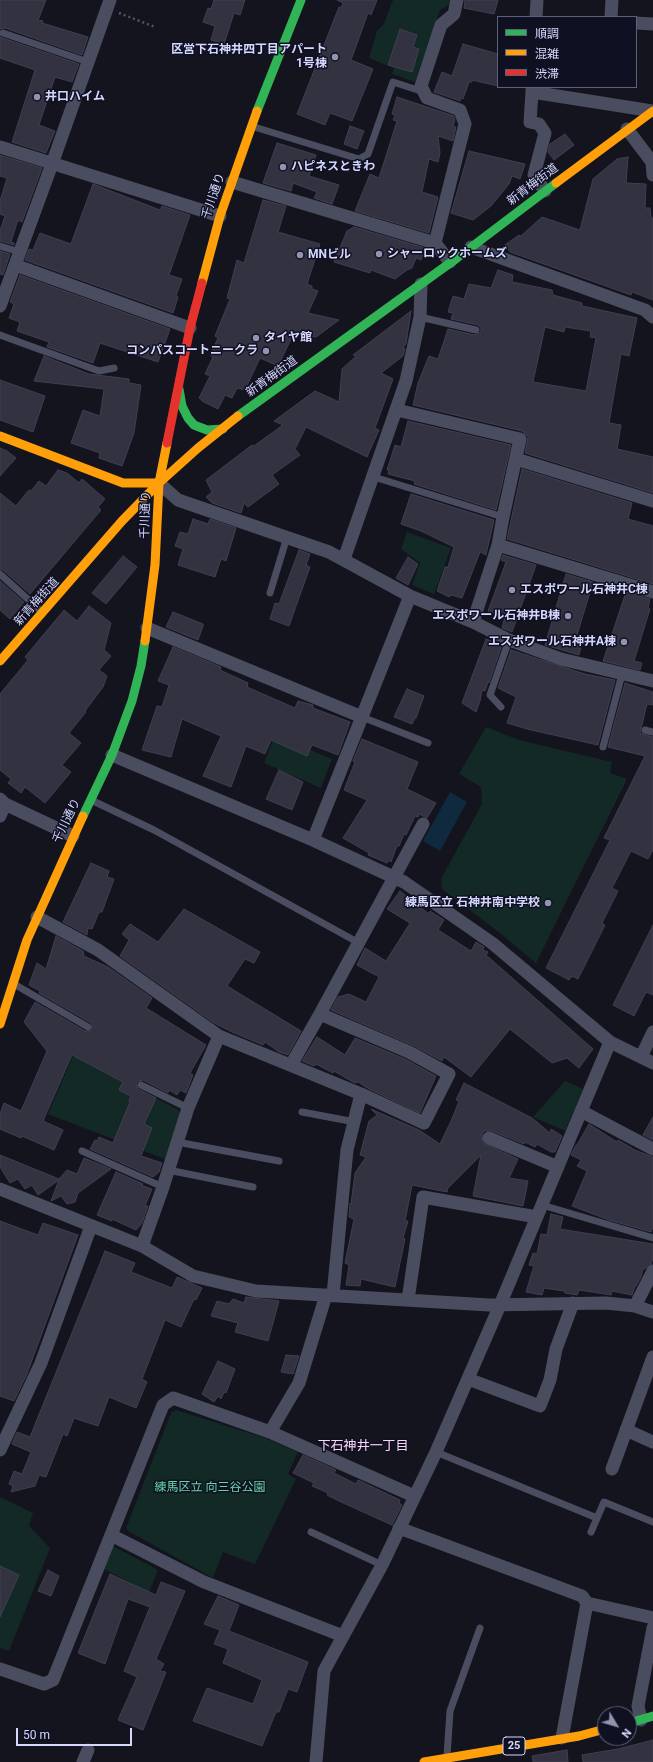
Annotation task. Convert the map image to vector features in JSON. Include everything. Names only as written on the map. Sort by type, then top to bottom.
[{"type":"main road","name":"千川通り","points":[[0,1024],[26,940],[73,836],[112,755],[132,701],[141,666],[155,565],[159,483],[190,328],[220,216],[251,126],[301,0]]},
{"type":"main road","name":"新青梅街道","points":[[0,661],[122,521],[159,483],[198,448],[653,111]]},
{"type":"main road","points":[[178,384],[182,406],[188,418],[194,425],[206,430],[223,429]]},
{"type":"main road","points":[[0,436],[123,483],[159,483]]},
{"type":"main road","name":"25","points":[[424,1762],[597,1731]]},
{"type":"street","points":[[435,243],[466,124],[460,110],[427,98],[422,86],[441,26],[454,14],[457,0]]},
{"type":"street","points":[[536,16],[537,0]]},
{"type":"street","points":[[611,16],[612,0]]},
{"type":"street","points":[[0,306],[108,4]]},
{"type":"street","points":[[637,23],[653,24]]},
{"type":"street","points":[[545,191],[534,175],[545,133],[539,124],[530,122],[532,89],[653,111]]},
{"type":"street","points":[[627,129],[652,162],[653,175]]},
{"type":"street","points":[[0,146],[52,164],[220,216]]},
{"type":"street","points":[[232,182],[435,243],[450,262]]},
{"type":"street","points":[[471,247],[645,310],[652,314]]},
{"type":"street","points":[[15,265],[190,328]]},
{"type":"street","points":[[344,559],[374,477],[406,381],[420,317],[421,284]]},
{"type":"street","points":[[396,410],[520,440],[498,544],[474,622]]},
{"type":"street","points":[[516,459],[653,501]]},
{"type":"street","points":[[159,483],[178,500],[329,552],[410,596],[474,622],[509,640],[561,660],[653,681]]},
{"type":"street","points":[[498,544],[653,592]]},
{"type":"street","points":[[313,840],[410,596]]},
{"type":"street","points":[[147,628],[362,717]]},
{"type":"street","points":[[112,755],[313,840],[395,877],[492,943],[610,1042],[653,1063]]},
{"type":"street","points":[[2,806],[73,836]]},
{"type":"street","points":[[291,1065],[423,824]]},
{"type":"street","points":[[37,917],[98,950],[219,1036],[361,1094],[424,1123],[449,1074],[409,1052],[320,1014]]},
{"type":"street","points":[[641,1057],[653,1032]]},
{"type":"street","points":[[142,1246],[163,1187],[188,1108],[219,1036]]},
{"type":"street","points":[[316,1762],[324,1671],[382,1565],[436,1452],[500,1305],[610,1042]]},
{"type":"street","points":[[270,1432],[300,1383],[330,1295],[347,1150],[361,1094]]},
{"type":"street","points":[[581,1111],[653,1149]]},
{"type":"street","points":[[489,1138],[558,1167]]},
{"type":"street","points":[[0,1189],[142,1246],[193,1276],[256,1290],[500,1305],[606,1302],[635,1306],[653,1312]]},
{"type":"street","points":[[408,1300],[423,1197],[539,1211]]},
{"type":"street","points":[[0,1450],[41,1363],[91,1226]]},
{"type":"street","points":[[635,1306],[653,1271]]},
{"type":"street","points":[[468,1380],[540,1406],[550,1380],[556,1349],[573,1303]]},
{"type":"street","points":[[612,1469],[653,1357]]},
{"type":"street","points":[[0,1669],[44,1684],[53,1680],[163,1405],[173,1398],[270,1432],[414,1496]]},
{"type":"street","points":[[626,1430],[653,1442]]},
{"type":"street","points":[[399,1528],[582,1596],[587,1603],[653,1618]]},
{"type":"street","points":[[111,1534],[204,1582],[343,1636]]},
{"type":"street","points":[[562,1738],[587,1603]]},
{"type":"street","points":[[641,1719],[638,1706],[653,1628]]},
{"type":"lane","points":[[2,33],[88,62]]},
{"type":"lane","points":[[251,126],[359,158],[368,154],[394,82],[424,92]]},
{"type":"lane","points":[[0,246],[20,252]]},
{"type":"lane","points":[[420,317],[476,330]]},
{"type":"lane","points":[[0,335],[99,371],[114,368]]},
{"type":"lane","points":[[374,477],[503,517]]},
{"type":"lane","points":[[270,593],[288,537]]},
{"type":"lane","points":[[0,574],[43,613]]},
{"type":"lane","points":[[501,706],[490,695],[509,640]]},
{"type":"lane","points":[[602,747],[622,674]]},
{"type":"lane","points":[[362,717],[428,743]]},
{"type":"lane","points":[[645,730],[653,732]]},
{"type":"lane","points":[[91,800],[154,830],[359,943]]},
{"type":"lane","points":[[12,983],[88,1027]]},
{"type":"lane","points":[[141,1085],[188,1108]]},
{"type":"lane","points":[[302,1112],[355,1122]]},
{"type":"lane","points":[[177,1142],[279,1161]]},
{"type":"lane","points":[[82,1151],[163,1187]]},
{"type":"lane","points":[[168,1170],[253,1187]]},
{"type":"lane","points":[[539,1211],[653,1238]]},
{"type":"lane","points":[[436,1452],[597,1518]]},
{"type":"lane","points":[[591,1532],[604,1502],[653,1522]]},
{"type":"lane","points":[[311,1532],[382,1565]]},
{"type":"lane","points":[[447,1757],[450,1711],[480,1628]]},
{"type":"path","points":[[108,4],[155,26]]},
{"type":"green space","points":[[393,0],[452,0],[452,3],[440,10],[415,82],[392,74],[394,68],[369,58],[377,31],[384,24]]},
{"type":"green space","points":[[407,532],[451,548],[434,594],[412,585],[420,563],[401,549]]},
{"type":"green space","points":[[486,727],[519,740],[612,762],[610,773],[627,779],[536,963],[500,933],[442,889],[441,879],[482,804],[481,787],[459,774]]},
{"type":"green space","points":[[275,735],[332,759],[321,788],[264,763]]},
{"type":"green space","points":[[73,1056],[177,1109],[180,1113],[165,1159],[48,1114]]},
{"type":"green space","points":[[565,1081],[583,1089],[565,1131],[533,1117]]},
{"type":"green space","name":"練馬区立 向三谷公園","points":[[176,1410],[265,1438],[298,1452],[288,1474],[296,1479],[255,1564],[223,1552],[213,1578],[128,1531],[126,1528],[171,1413]]},
{"type":"green space","points":[[0,1497],[33,1513],[29,1526],[50,1548],[9,1651],[0,1648]]},
{"type":"green space","points":[[111,1545],[158,1570],[149,1592],[102,1568]]},
{"type":"water","points":[[450,792],[467,802],[440,851],[423,841]]},
{"type":"building","points":[[0,0],[46,0],[38,20],[43,21],[42,23],[88,37],[82,55],[5,28],[0,29]]},
{"type":"building","points":[[214,0],[245,0],[240,15],[234,13],[224,44],[211,40],[215,26],[203,22],[208,8],[211,9]]},
{"type":"building","name":"区営下石神井四丁目アパート 1号棟","points":[[337,0],[377,0],[371,15],[368,13],[351,60],[373,69],[352,121],[330,113],[325,125],[297,114],[339,7],[341,8],[343,3]]},
{"type":"building","points":[[465,0],[498,0],[494,14],[464,8]]},
{"type":"building","points":[[400,29],[417,35],[413,47],[419,49],[412,72],[388,65]]},
{"type":"building","points":[[0,37],[79,64],[72,82],[55,77],[39,125],[55,131],[46,153],[12,142],[35,70],[0,58]]},
{"type":"building","points":[[463,44],[497,54],[497,86],[472,80],[472,82],[469,82],[463,99],[461,98],[460,101],[434,92],[442,72],[452,76]]},
{"type":"building","points":[[397,97],[454,116],[455,120],[453,126],[456,127],[453,141],[438,136],[440,153],[438,162],[429,159],[422,192],[438,197],[429,233],[355,211],[370,174],[379,178],[397,121],[393,120],[395,115],[392,114]]},
{"type":"building","points":[[350,126],[364,131],[357,149],[344,144]]},
{"type":"building","points":[[565,134],[574,145],[554,160],[548,152],[550,144]]},
{"type":"building","points":[[277,143],[316,155],[309,176],[339,185],[332,204],[314,198],[317,192],[293,183],[291,191],[263,183]]},
{"type":"building","points":[[469,151],[525,164],[520,179],[512,176],[509,184],[491,206],[473,220],[451,213]]},
{"type":"building","points":[[0,155],[42,168],[22,222],[18,220],[11,242],[14,243],[14,245],[0,241],[0,231],[5,216],[0,214],[0,201],[7,178],[0,176]]},
{"type":"building","points":[[628,157],[626,183],[646,184],[645,208],[650,208],[651,218],[653,218],[653,300],[632,292],[631,295],[510,252],[505,245],[519,235],[521,236],[542,217],[580,230],[593,179],[617,159]]},
{"type":"building","points":[[93,184],[160,210],[162,206],[190,215],[169,275],[182,279],[176,296],[178,297],[173,313],[25,260],[29,249],[33,250],[40,233],[71,244]]},
{"type":"building","points":[[263,200],[286,206],[278,232],[320,244],[307,284],[312,286],[312,289],[318,291],[308,313],[339,320],[316,337],[294,333],[278,366],[260,358],[245,390],[237,388],[232,398],[225,395],[218,409],[199,398],[210,376],[205,374],[213,357],[210,355],[218,338],[215,336],[230,299],[227,298],[237,260],[244,263]]},
{"type":"building","name":"シャーロックホームズ","points":[[354,227],[425,248],[421,260],[416,258],[412,268],[395,279],[371,270],[370,273],[334,262],[347,231]]},
{"type":"building","points":[[0,251],[10,254],[3,275],[0,274]]},
{"type":"building","points":[[498,270],[513,275],[512,282],[552,290],[553,295],[582,303],[582,306],[637,318],[629,356],[621,354],[609,423],[621,425],[617,449],[653,457],[653,493],[525,453],[528,437],[522,431],[413,405],[418,383],[429,356],[438,359],[448,329],[475,335],[481,332],[481,328],[478,325],[451,319],[453,313],[448,312],[453,296],[464,299],[469,284],[491,288]],"holes":[[[545,327],[564,332],[565,327],[591,331],[590,337],[596,338],[586,391],[533,382]]]},
{"type":"building","points":[[20,275],[170,329],[158,362],[100,343],[93,363],[47,347],[49,342],[17,331],[20,322],[9,318],[14,304],[10,302]]},
{"type":"building","points":[[411,311],[406,344],[403,347],[405,349],[403,356],[381,373],[393,379],[375,428],[379,430],[367,457],[306,427],[295,449],[300,455],[272,475],[279,484],[248,507],[244,503],[241,513],[212,503],[206,497],[212,492],[206,480],[252,445],[254,446],[283,425],[274,421],[315,391],[339,402],[342,369],[356,356],[353,355]]},
{"type":"building","points":[[44,356],[89,374],[129,379],[129,383],[141,385],[134,433],[122,466],[99,458],[100,453],[71,443],[83,410],[100,416],[104,389],[34,381]]},
{"type":"building","points":[[0,380],[45,396],[33,432],[0,420]]},
{"type":"building","points":[[408,421],[511,445],[496,510],[414,484],[415,481],[388,474],[389,470],[387,470],[395,445],[401,447]]},
{"type":"building","points":[[0,448],[16,458],[0,476]]},
{"type":"building","points":[[522,469],[632,503],[628,519],[653,526],[653,584],[507,539]]},
{"type":"building","points":[[58,470],[67,473],[79,483],[82,479],[105,499],[98,507],[101,510],[30,594],[0,569],[0,493],[16,506],[29,490],[31,491],[39,481],[46,486]]},
{"type":"building","points":[[411,494],[494,520],[486,555],[480,552],[462,598],[451,595],[449,597],[437,591],[445,567],[448,567],[454,547],[421,531],[401,524]]},
{"type":"building","points":[[193,519],[208,524],[210,519],[236,528],[226,561],[221,559],[215,577],[178,565],[183,549],[175,546],[180,532],[188,534]]},
{"type":"building","points":[[299,550],[310,554],[306,565],[310,567],[289,626],[270,619],[275,603],[279,604]]},
{"type":"building","name":"エスポワール石神井C棟","points":[[503,555],[536,565],[512,632],[502,628],[505,617],[488,611],[506,562],[501,560]]},
{"type":"building","points":[[123,556],[137,567],[106,604],[92,593]]},
{"type":"building","points":[[408,557],[418,564],[408,585],[396,578]]},
{"type":"building","name":"エスポワール石神井B棟","points":[[566,574],[593,582],[574,645],[581,647],[579,655],[545,645]]},
{"type":"building","points":[[0,581],[24,602],[10,619],[0,610]]},
{"type":"building","name":"エスポワール石神井A棟","points":[[626,592],[650,599],[648,607],[650,609],[634,661],[642,663],[640,670],[603,661]]},
{"type":"building","points":[[89,606],[111,623],[104,650],[111,656],[99,670],[107,676],[103,687],[69,733],[81,743],[62,765],[71,772],[45,803],[25,787],[21,793],[8,783],[11,779],[0,770],[0,694],[28,660],[25,657],[64,610],[77,621]]},
{"type":"building","points":[[173,612],[203,624],[198,640],[166,627]]},
{"type":"building","points":[[486,639],[502,645],[489,683],[488,682],[485,691],[482,690],[476,712],[462,703]]},
{"type":"building","points":[[173,647],[221,667],[220,670],[248,683],[247,687],[295,708],[298,701],[313,705],[313,708],[350,722],[338,755],[312,745],[307,756],[271,740],[265,754],[246,746],[231,787],[203,776],[221,736],[182,719],[171,757],[142,750],[157,706],[162,707],[169,685],[158,681]]},
{"type":"building","points":[[511,650],[585,674],[615,680],[598,745],[507,723],[516,697],[498,688]]},
{"type":"building","points":[[625,683],[653,692],[653,705],[647,704],[640,733],[653,737],[653,850],[648,859],[631,851],[612,888],[618,891],[602,923],[605,925],[578,979],[572,976],[569,980],[546,968],[610,840],[604,838],[645,756],[608,747]]},
{"type":"building","points":[[407,689],[424,696],[416,718],[412,724],[394,717]]},
{"type":"building","points":[[362,739],[418,762],[407,789],[436,803],[427,818],[419,814],[418,817],[415,816],[406,835],[404,834],[399,846],[397,846],[391,862],[389,860],[387,863],[368,855],[369,853],[343,838],[367,800],[344,790]]},
{"type":"building","points":[[279,770],[303,782],[292,810],[266,799]]},
{"type":"building","points":[[91,863],[109,871],[107,877],[114,879],[102,912],[99,912],[92,929],[88,928],[87,935],[63,922]]},
{"type":"building","points":[[400,891],[429,914],[430,911],[444,920],[438,930],[471,951],[476,942],[484,947],[483,950],[488,952],[486,955],[593,1049],[579,1068],[567,1058],[552,1063],[510,1029],[471,1077],[444,1057],[442,1061],[412,1045],[331,1010],[338,997],[349,994],[366,1002],[379,977],[357,965],[365,948],[386,961],[410,923],[387,909]]},
{"type":"building","points":[[184,909],[260,952],[254,963],[245,959],[227,986],[301,1031],[288,1055],[279,1052],[265,1042],[263,1045],[214,1023],[120,956],[129,940],[122,934],[130,924],[158,942]]},
{"type":"building","points":[[653,925],[653,995],[646,992],[634,1016],[613,1005]]},
{"type":"building","points":[[56,936],[83,951],[84,956],[108,967],[152,998],[146,1008],[206,1045],[190,1073],[193,1075],[186,1093],[180,1090],[177,1095],[169,1090],[168,1093],[143,1080],[136,1083],[138,1089],[156,1098],[144,1124],[152,1128],[141,1156],[162,1163],[159,1172],[153,1177],[90,1149],[95,1140],[97,1141],[99,1137],[113,1143],[130,1102],[131,1096],[119,1090],[123,1082],[72,1055],[43,1121],[63,1130],[54,1150],[22,1136],[21,1138],[0,1129],[0,1114],[4,1103],[21,1111],[47,1051],[24,1022],[35,1002],[85,1031],[90,1031],[92,1029],[91,1023],[39,993],[40,991],[29,985],[37,963],[46,969]]},
{"type":"building","points":[[317,1037],[345,1055],[355,1038],[405,1059],[436,1076],[420,1113],[369,1089],[358,1082],[355,1083],[334,1071],[333,1073],[316,1064],[314,1066],[302,1061]]},
{"type":"building","points":[[464,1083],[532,1118],[550,1133],[551,1129],[562,1136],[555,1152],[551,1152],[537,1144],[535,1147],[492,1131],[484,1131],[482,1135],[483,1143],[518,1159],[509,1178],[528,1181],[523,1206],[473,1196],[481,1155],[448,1188],[447,1192],[412,1185],[405,1221],[408,1221],[403,1238],[405,1239],[395,1287],[361,1279],[360,1286],[346,1285],[349,1265],[345,1263],[354,1219],[349,1217],[350,1203],[351,1204],[355,1173],[366,1157],[360,1155],[369,1121],[377,1115],[371,1109],[419,1130],[440,1144],[452,1119],[459,1101],[456,1100]]},
{"type":"building","points":[[653,1117],[653,1140],[643,1135]]},
{"type":"building","points":[[589,1124],[617,1142],[618,1140],[635,1150],[653,1157],[653,1227],[651,1232],[609,1220],[572,1206],[587,1171],[577,1166],[581,1160],[571,1155]]},
{"type":"building","points":[[0,1155],[59,1179],[67,1170],[77,1174],[84,1158],[111,1169],[78,1193],[75,1202],[67,1204],[61,1196],[51,1201],[59,1180],[38,1195],[32,1185],[25,1189],[18,1179],[10,1183],[0,1167]]},
{"type":"building","points":[[116,1172],[152,1189],[145,1206],[148,1206],[142,1223],[136,1230],[112,1219],[112,1221],[97,1215]]},
{"type":"building","points":[[551,1214],[563,1217],[560,1229],[653,1244],[653,1258],[651,1264],[643,1269],[641,1277],[635,1286],[632,1295],[612,1291],[611,1295],[579,1290],[577,1295],[565,1293],[564,1291],[544,1288],[542,1295],[526,1292],[534,1266],[529,1265],[533,1253],[537,1254],[541,1234],[547,1235]]},
{"type":"building","points":[[0,1221],[38,1235],[43,1223],[78,1235],[27,1374],[14,1401],[0,1396]]},
{"type":"building","points":[[105,1251],[135,1263],[131,1272],[172,1288],[177,1277],[202,1288],[196,1300],[194,1299],[181,1327],[165,1320],[142,1379],[147,1382],[136,1408],[109,1397],[98,1426],[74,1418],[67,1436],[63,1434],[46,1477],[39,1475],[35,1486],[11,1492],[13,1486],[9,1484],[14,1471],[22,1474],[31,1452],[12,1444],[17,1432],[30,1437]]},
{"type":"building","points":[[246,1297],[279,1301],[268,1341],[235,1332],[238,1323],[211,1316],[217,1301],[229,1304],[233,1299],[244,1303]]},
{"type":"building","points":[[286,1355],[299,1356],[293,1374],[281,1372]]},
{"type":"building","points":[[218,1361],[235,1369],[226,1393],[224,1392],[221,1399],[218,1396],[214,1402],[202,1394]]},
{"type":"building","points":[[303,1455],[336,1470],[334,1473],[356,1484],[358,1480],[400,1500],[399,1503],[402,1505],[392,1525],[327,1495],[328,1493],[312,1486],[314,1483],[293,1473]]},
{"type":"building","points":[[0,1566],[19,1575],[0,1617]]},
{"type":"building","points":[[48,1570],[59,1576],[51,1596],[38,1591]]},
{"type":"building","points":[[110,1574],[156,1595],[161,1582],[185,1591],[156,1659],[164,1664],[160,1671],[166,1672],[143,1730],[118,1720],[137,1677],[124,1671],[150,1607],[128,1599],[105,1664],[78,1653]]},
{"type":"building","points":[[218,1596],[239,1605],[229,1631],[308,1662],[297,1692],[288,1689],[279,1712],[276,1712],[262,1746],[193,1721],[207,1688],[253,1704],[262,1680],[223,1663],[228,1649],[214,1644],[220,1630],[204,1624]]},
{"type":"building","points":[[653,1740],[653,1762],[583,1762],[582,1755],[637,1746],[637,1744]]},
{"type":"building","points":[[567,1750],[568,1762],[533,1762],[532,1756]]},
{"type":"traffic: fast","points":[[257,111],[301,0]]},
{"type":"traffic: fast","points":[[238,416],[457,258],[556,183]]},
{"type":"traffic: fast","points":[[179,389],[182,406],[188,418],[194,425],[207,430],[223,429]]},
{"type":"traffic: fast","points":[[83,816],[112,755],[132,701],[141,666],[145,641]]},
{"type":"traffic: fast","points":[[637,1721],[653,1716]]},
{"type":"traffic: slow","points":[[202,283],[220,216],[257,111]]},
{"type":"traffic: slow","points":[[556,183],[653,111]]},
{"type":"traffic: slow","points":[[0,661],[122,521],[159,483],[198,448],[238,416]]},
{"type":"traffic: slow","points":[[0,436],[123,483],[159,483]]},
{"type":"traffic: slow","points":[[145,641],[155,565],[159,483],[167,443]]},
{"type":"traffic: slow","points":[[0,1024],[27,940],[83,816]]},
{"type":"traffic: slow","points":[[424,1762],[579,1736],[597,1731]]},
{"type":"traffic: jam","points":[[167,443],[190,328],[202,283]]},
{"type":"place","name":"区営下石神井四丁目アパート 1号棟","points":[[335,57]]},
{"type":"place","name":"井口ハイム","points":[[37,97]]},
{"type":"place","name":"ハピネスときわ","points":[[283,167]]},
{"type":"place","name":"シャーロックホームズ","points":[[379,254]]},
{"type":"place","name":"MNビル","points":[[300,255]]},
{"type":"place","name":"タイヤ館","points":[[256,338]]},
{"type":"place","name":"コンパスコートニークラ","points":[[266,351]]},
{"type":"place","name":"エスポワール石神井C棟","points":[[512,590]]},
{"type":"place","name":"エスポワール石神井B棟","points":[[568,616]]},
{"type":"place","name":"エスポワール石神井A棟","points":[[624,642]]},
{"type":"place","name":"練馬区立 石神井南中学校","points":[[548,903]]},
{"type":"district","name":"下石神井一丁目","points":[[363,1447]]}]
